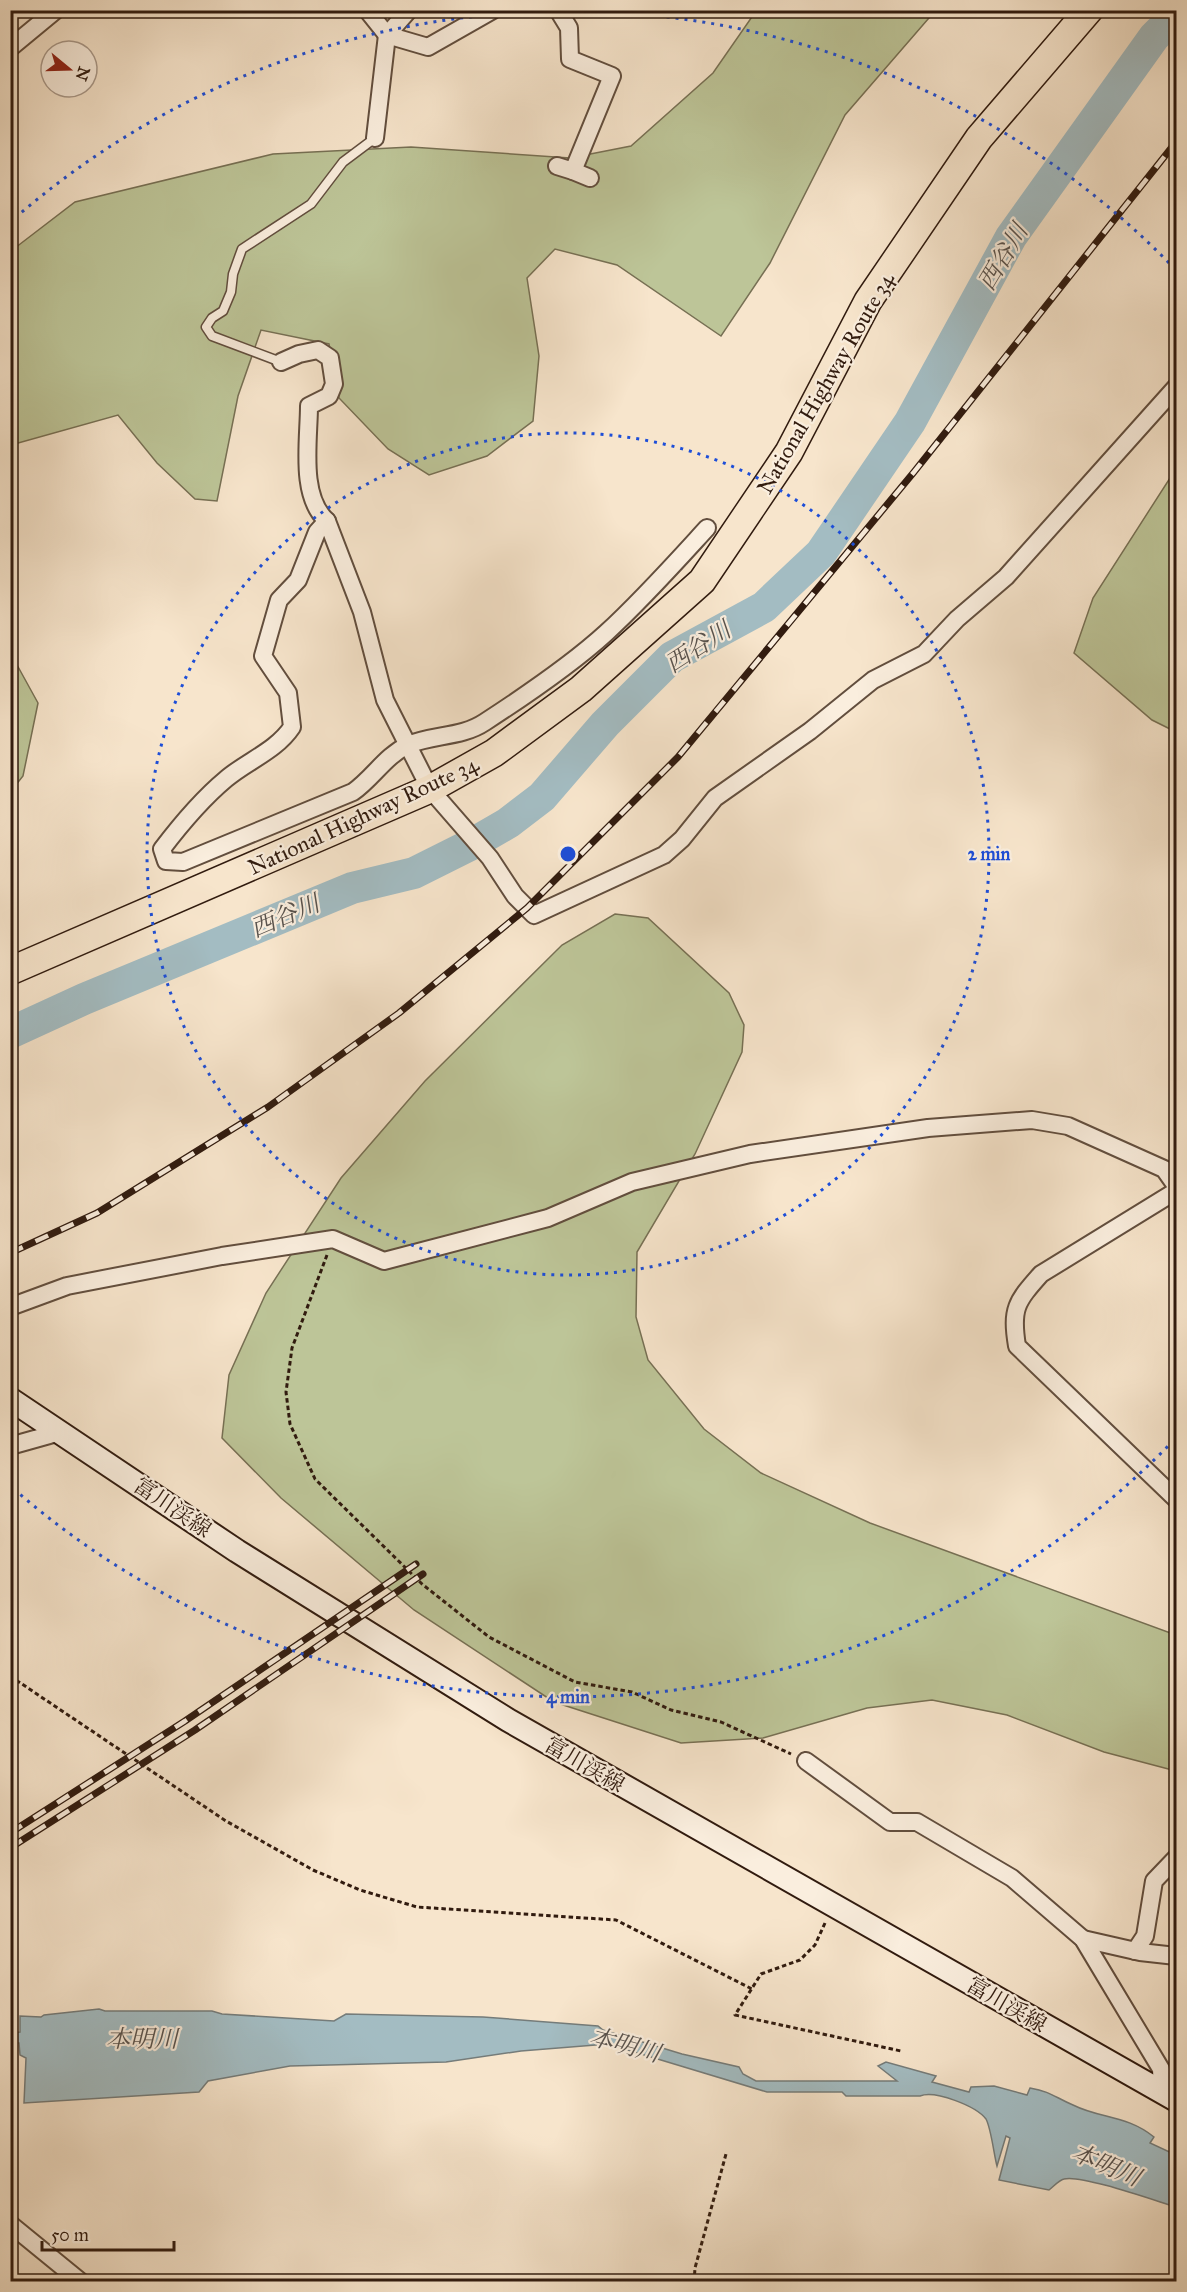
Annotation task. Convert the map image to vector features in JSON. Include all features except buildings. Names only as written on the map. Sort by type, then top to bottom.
[{"type":"highway","name":"National Highway Route 34","points":[[10,971],[430,789],[494,753],[581,689],[702,581],[789,452],[868,301],[979,138],[1089,10]]},
{"type":"main road","name":"富川渓線","points":[[10,1399],[237,1551],[508,1720],[1169,2096]]},
{"type":"street","points":[[10,48],[56,10]]},
{"type":"street","points":[[367,10],[387,34],[428,47],[493,10]]},
{"type":"street","points":[[375,138],[387,34],[408,10]]},
{"type":"street","points":[[558,10],[569,28],[570,59],[612,76],[565,168],[590,178]]},
{"type":"street","points":[[280,362],[299,354],[318,350],[330,358],[334,384],[329,396],[309,406],[309,471],[312,499],[321,516],[327,521],[362,612],[385,700],[430,789],[490,858],[505,884],[534,915],[664,855],[682,839],[715,798],[810,731],[873,680],[924,654],[957,619],[1006,577],[1176,387]]},
{"type":"street","points":[[327,521],[316,531],[298,580],[279,600],[263,656],[288,693],[292,727],[283,739],[226,778],[188,816],[162,849],[166,861],[183,862],[353,792],[370,780],[392,754],[407,746],[428,738],[461,734],[483,723],[605,634],[707,528]]},
{"type":"street","points":[[10,1307],[67,1286],[222,1256],[333,1239],[384,1261],[548,1218],[632,1182],[750,1154],[928,1128],[1032,1120],[1068,1125],[1164,1169],[1176,1186]]},
{"type":"street","points":[[1176,1191],[1041,1274],[1025,1292],[1012,1317],[1017,1346],[1176,1499]]},
{"type":"street","points":[[10,1446],[60,1432]]},
{"type":"street","points":[[806,1761],[890,1822],[917,1822],[1012,1878],[1083,1939],[1161,2069],[1169,2096]]},
{"type":"street","points":[[1135,1951],[1145,1936],[1154,1881],[1176,1858]]},
{"type":"street","points":[[1083,1939],[1135,1951],[1176,1956]]},
{"type":"street","points":[[10,2224],[81,2282]]},
{"type":"lane","points":[[280,362],[212,336],[206,327],[212,318],[223,311],[231,292],[233,274],[242,249],[311,204],[343,162],[375,138]]},
{"type":"path","points":[[333,1239],[292,1348],[286,1392],[290,1424],[315,1479],[422,1584],[489,1636],[575,1682],[632,1692],[671,1710],[722,1722],[806,1761]]},
{"type":"path","points":[[10,1676],[226,1821],[313,1870],[360,1890],[417,1907],[616,1920],[752,1989]]},
{"type":"path","points":[[834,1906],[815,1945],[800,1960],[761,1974],[735,2015],[901,2051]]},
{"type":"path","points":[[694,2282],[695,2268],[726,2154]]},
{"type":"green space","points":[[756,11],[935,11],[845,115],[770,263],[721,336],[617,265],[555,249],[527,278],[539,356],[533,421],[487,456],[429,475],[388,449],[339,398],[329,344],[261,330],[238,396],[217,501],[195,499],[157,463],[118,415],[11,445],[11,251],[75,202],[273,154],[411,147],[570,158],[631,146],[713,73]]},
{"type":"green space","points":[[1176,473],[1176,732],[1152,720],[1074,653],[1093,598],[1170,478]]},
{"type":"green space","points":[[11,654],[38,703],[23,776],[11,791]]},
{"type":"green space","points":[[615,914],[648,918],[729,993],[744,1025],[742,1052],[695,1154],[637,1252],[636,1317],[648,1360],[704,1429],[761,1473],[870,1523],[1176,1635],[1176,1771],[1104,1752],[1007,1715],[932,1700],[867,1708],[763,1738],[681,1743],[554,1702],[414,1610],[281,1498],[222,1438],[229,1375],[266,1293],[341,1178],[425,1081],[562,945]]},
{"type":"water","name":"本明川","points":[[99,2009],[105,2011],[212,2011],[222,2014],[334,2021],[346,2014],[483,2017],[598,2026],[603,2030],[682,2054],[739,2067],[743,2074],[756,2081],[897,2081],[878,2066],[886,2062],[936,2076],[932,2082],[969,2092],[971,2087],[994,2086],[1027,2095],[1030,2088],[1048,2093],[1083,2109],[1124,2121],[1154,2137],[1150,2143],[1176,2155],[1176,2207],[1085,2180],[1064,2179],[1049,2190],[999,2180],[1010,2138],[1006,2136],[997,2166],[986,2119],[965,2104],[945,2097],[935,2095],[846,2096],[842,2092],[767,2092],[608,2044],[521,2051],[446,2062],[290,2066],[208,2081],[199,2092],[24,2103],[26,2058],[20,2055],[19,2043],[11,2043],[11,2033],[20,2032],[20,2016],[41,2017]]},
{"type":"waterway","name":"西谷川","points":[[10,1033],[84,999],[352,888],[414,873],[470,845],[508,823],[542,797],[605,724],[672,657],[764,607],[821,553],[910,422],[1011,237],[1154,37],[1176,15]]},
{"type":"railway","points":[[10,1253],[97,1213],[268,1107],[399,1013],[527,908],[678,757],[914,472],[1176,142]]},
{"type":"railway","points":[[10,1833],[185,1721],[416,1564]]},
{"type":"railway","points":[[10,1848],[195,1730],[423,1574]]}]
